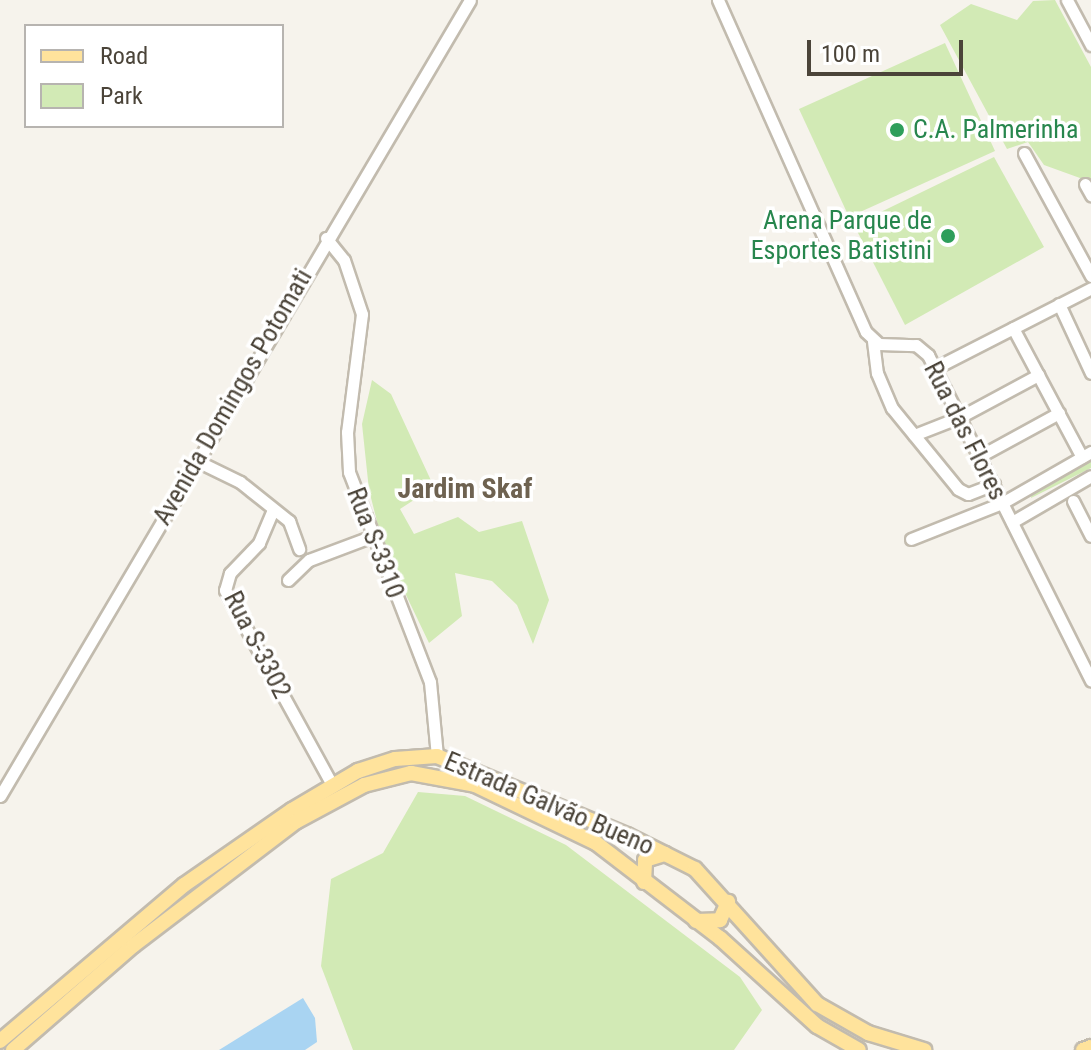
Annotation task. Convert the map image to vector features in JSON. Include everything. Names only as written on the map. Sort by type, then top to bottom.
[{"type":"main road","name":"Estrada Galvão Bueno","points":[[0,1041],[184,885],[332,785],[377,764],[437,756],[695,869],[817,1004],[868,1033],[924,1050]]},
{"type":"main road","name":"Estrada Galvão Bueno","points":[[13,1050],[134,945],[297,821],[364,785],[395,775],[453,778],[573,830],[696,921],[817,1026],[859,1050]]},
{"type":"main road","points":[[644,882],[642,863],[666,854]]},
{"type":"main road","points":[[696,921],[720,920],[728,902]]},
{"type":"main road","points":[[1083,1050],[1091,1047]]},
{"type":"street","name":"Avenida Domingos Potomati","points":[[0,796],[326,238],[470,0]]},
{"type":"street","points":[[718,0],[873,341],[881,385],[914,435],[963,492],[994,484]]},
{"type":"street","points":[[1067,0],[1091,45]]},
{"type":"street","points":[[1024,153],[1091,276]]},
{"type":"street","name":"Rua S-3310","points":[[326,238],[344,260],[362,314],[347,458],[370,537],[430,682],[437,756]]},
{"type":"street","points":[[935,368],[1091,288]]},
{"type":"street","points":[[1059,304],[1091,373]]},
{"type":"street","points":[[911,539],[1002,503],[1086,454],[1059,413],[1013,328]]},
{"type":"street","name":"Rua das Flores","points":[[873,341],[916,345],[935,368],[1091,681]]},
{"type":"street","points":[[914,435],[960,417],[1038,375]]},
{"type":"street","points":[[980,456],[1059,413]]},
{"type":"street","points":[[197,461],[240,482],[272,512],[294,526],[299,549]]},
{"type":"street","points":[[1012,522],[1091,476]]},
{"type":"street","points":[[1073,501],[1091,536]]},
{"type":"street","name":"Rua S-3302","points":[[272,512],[259,543],[230,573],[225,590],[332,785]]},
{"type":"street","points":[[288,580],[309,560],[370,537]]},
{"type":"green space","points":[[1055,0],[1091,67],[1091,182],[1044,165],[1028,142],[1007,149],[940,25],[971,4],[1017,20],[1033,1]]},
{"type":"green space","name":"C.A. Palmerinha","points":[[945,43],[995,151],[849,217],[799,109]]},
{"type":"green space","name":"Arena Parque de Esportes Batistini","points":[[994,157],[1044,247],[905,325],[854,225]]},
{"type":"green space","points":[[372,380],[391,394],[434,487],[400,509],[414,534],[458,517],[479,532],[522,521],[549,600],[533,644],[517,605],[492,581],[455,573],[462,616],[429,643],[384,549],[369,490],[362,424]]},
{"type":"green space","points":[[1091,458],[1091,468],[1031,498],[1032,490]]},
{"type":"green space","points":[[418,792],[465,796],[566,845],[740,977],[762,1010],[734,1050],[353,1050],[321,966],[331,879],[383,853]]},
{"type":"water","points":[[303,998],[315,1018],[317,1042],[305,1050],[219,1050]]},
{"type":"place","name":"C.A. Palmerinha","points":[[897,130]]},
{"type":"place","name":"Arena Parque de Esportes Batistini","points":[[948,236]]},
{"type":"district","name":"Jardim Skaf","points":[[465,489]]}]
